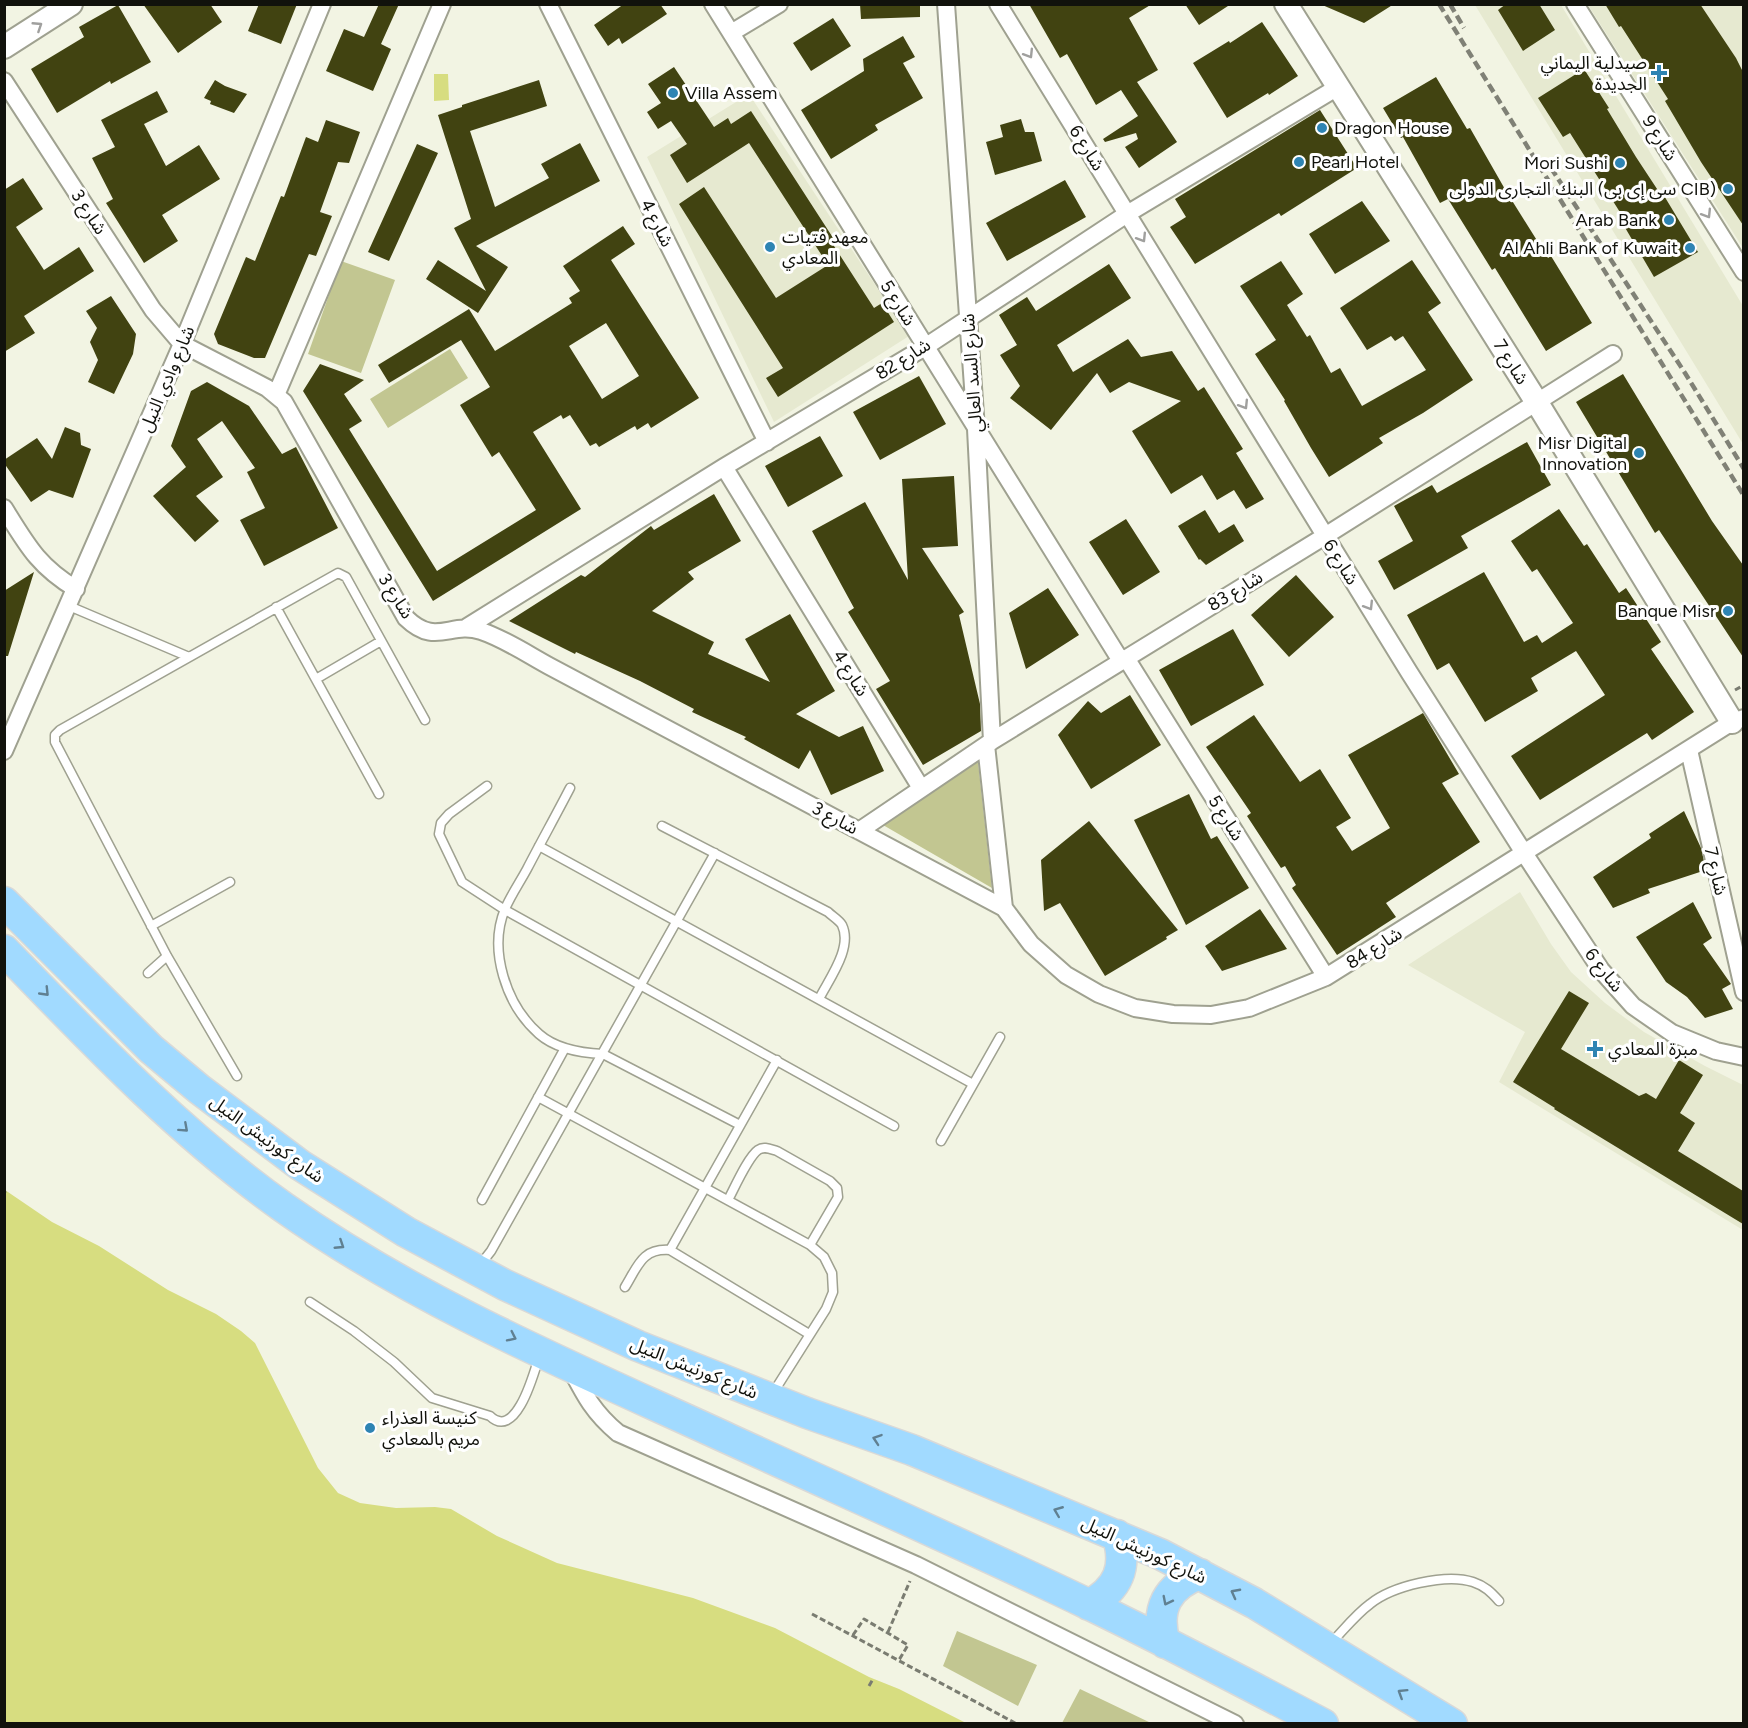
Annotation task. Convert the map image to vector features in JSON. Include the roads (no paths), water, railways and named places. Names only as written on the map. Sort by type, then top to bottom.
[{"type":"highway","name":"شارع كورنيش النيل","points":[[4,902],[151,1049],[248,1128],[352,1200],[406,1232],[476,1270],[638,1346],[769,1399],[912,1450],[1117,1535],[1200,1574],[1328,1647],[1452,1724]]},
{"type":"highway","points":[[4,950],[88,1038],[189,1133],[283,1207],[408,1286],[569,1365],[1089,1605],[1323,1724]]},
{"type":"highway","points":[[1089,1605],[1101,1598],[1118,1576],[1122,1562],[1117,1535]]},
{"type":"highway","points":[[1165,1643],[1161,1629],[1161,1614],[1166,1600],[1174,1588],[1186,1579],[1200,1574]]},
{"type":"street","points":[[4,47],[71,4]]},
{"type":"street","name":"شارع وادي النيل","points":[[4,751],[182,344],[322,4]]},
{"type":"street","points":[[276,394],[442,4]]},
{"type":"street","name":"شارع 4","points":[[548,4],[767,442]]},
{"type":"street","name":"شارع 5","points":[[713,4],[976,429],[1326,977]]},
{"type":"street","points":[[731,33],[779,4]]},
{"type":"street","name":"شارع السد العالي","points":[[946,4],[976,429],[989,743],[1004,908]]},
{"type":"street","name":"شارع 6","points":[[998,4],[1325,536],[1524,853],[1601,970],[1633,1006],[1672,1033],[1716,1051],[1743,1057]]},
{"type":"street","name":"شارع 7","points":[[1286,4],[1738,720]]},
{"type":"street","name":"شارع 9","points":[[1575,4],[1742,267]]},
{"type":"street","name":"شارع 3","points":[[4,81],[153,310],[182,344],[276,394],[284,402],[406,618],[427,632],[440,633],[467,627],[508,644],[1004,908]]},
{"type":"street","name":"شارع 82","points":[[467,627],[724,467],[925,347],[1127,214],[1338,87]]},
{"type":"street","name":"شارع 83","points":[[859,831],[989,743],[1325,536],[1613,354]]},
{"type":"street","name":"شارع 4","points":[[724,467],[921,788]]},
{"type":"street","points":[[4,508],[42,564],[76,590]]},
{"type":"street","name":"شارع 84","points":[[1004,908],[1031,944],[1066,975],[1099,994],[1135,1008],[1173,1014],[1211,1015],[1249,1008],[1326,977],[1738,720]]},
{"type":"street","name":"شارع 7","points":[[1689,750],[1743,992]]},
{"type":"street","points":[[569,1365],[590,1405],[618,1433],[916,1565],[1235,1724]]},
{"type":"lane","points":[[237,1076],[167,956],[54,742],[55,735],[60,730],[334,575],[342,574],[425,720]]},
{"type":"lane","points":[[69,606],[189,657]]},
{"type":"lane","points":[[276,608],[379,794]]},
{"type":"lane","points":[[316,679],[381,641]]},
{"type":"lane","points":[[487,786],[449,814],[441,823],[439,834],[462,882],[505,910],[894,1126]]},
{"type":"lane","points":[[570,788],[505,910],[500,934],[500,962],[508,989],[520,1014],[540,1035],[565,1048],[583,1053],[603,1054],[740,1125]]},
{"type":"lane","points":[[662,826],[828,912],[841,923],[846,939],[841,955],[819,999]]},
{"type":"lane","points":[[539,846],[973,1084]]},
{"type":"lane","points":[[476,1270],[491,1251],[715,853]]},
{"type":"lane","points":[[151,926],[230,882]]},
{"type":"lane","points":[[148,973],[167,956]]},
{"type":"lane","points":[[941,1141],[1000,1037]]},
{"type":"lane","points":[[482,1200],[565,1048]]},
{"type":"lane","points":[[670,1250],[777,1060]]},
{"type":"lane","points":[[538,1097],[810,1245],[824,1257],[832,1274],[833,1292],[825,1309],[769,1399]]},
{"type":"lane","points":[[728,1200],[758,1150],[768,1148],[777,1151],[830,1181],[837,1188],[838,1197],[810,1245]]},
{"type":"lane","points":[[626,1287],[640,1261],[648,1253],[659,1249],[670,1250],[809,1334]]},
{"type":"lane","points":[[310,1302],[354,1331],[386,1356],[432,1398],[490,1416],[502,1423],[509,1420],[526,1395],[541,1351]]},
{"type":"lane","points":[[1328,1647],[1370,1604],[1404,1587],[1448,1580],[1471,1581],[1488,1589],[1499,1601]]},
{"type":"railway","points":[[1439,4],[1744,496]]},
{"type":"railway","points":[[1450,4],[1464,28]]},
{"type":"railway","points":[[1551,168],[1685,373],[1744,469]]},
{"type":"place","name":"صيدلية اليماني الجديدة","points":[[1659,73]]},
{"type":"place","name":"Villa Assem","points":[[673,93]]},
{"type":"place","name":"Dragon House","points":[[1322,128]]},
{"type":"place","name":"Pearl Hotel","points":[[1299,162]]},
{"type":"place","name":"Mori Sushi","points":[[1620,163]]},
{"type":"place","name":"البنك التجارى الدولى (سى إى بى CIB)","points":[[1728,189]]},
{"type":"place","name":"Arab Bank","points":[[1669,220]]},
{"type":"place","name":"معهد فتيات المعادي","points":[[770,247]]},
{"type":"place","name":"Al Ahli Bank of Kuwait","points":[[1690,248]]},
{"type":"place","name":"Misr Digital Innovation","points":[[1639,453]]},
{"type":"place","name":"Banque Misr","points":[[1728,611]]},
{"type":"place","name":"مبرة المعادي","points":[[1595,1049]]},
{"type":"place","name":"كنيسة العذراء مريم بالمعادي","points":[[370,1428]]}]
